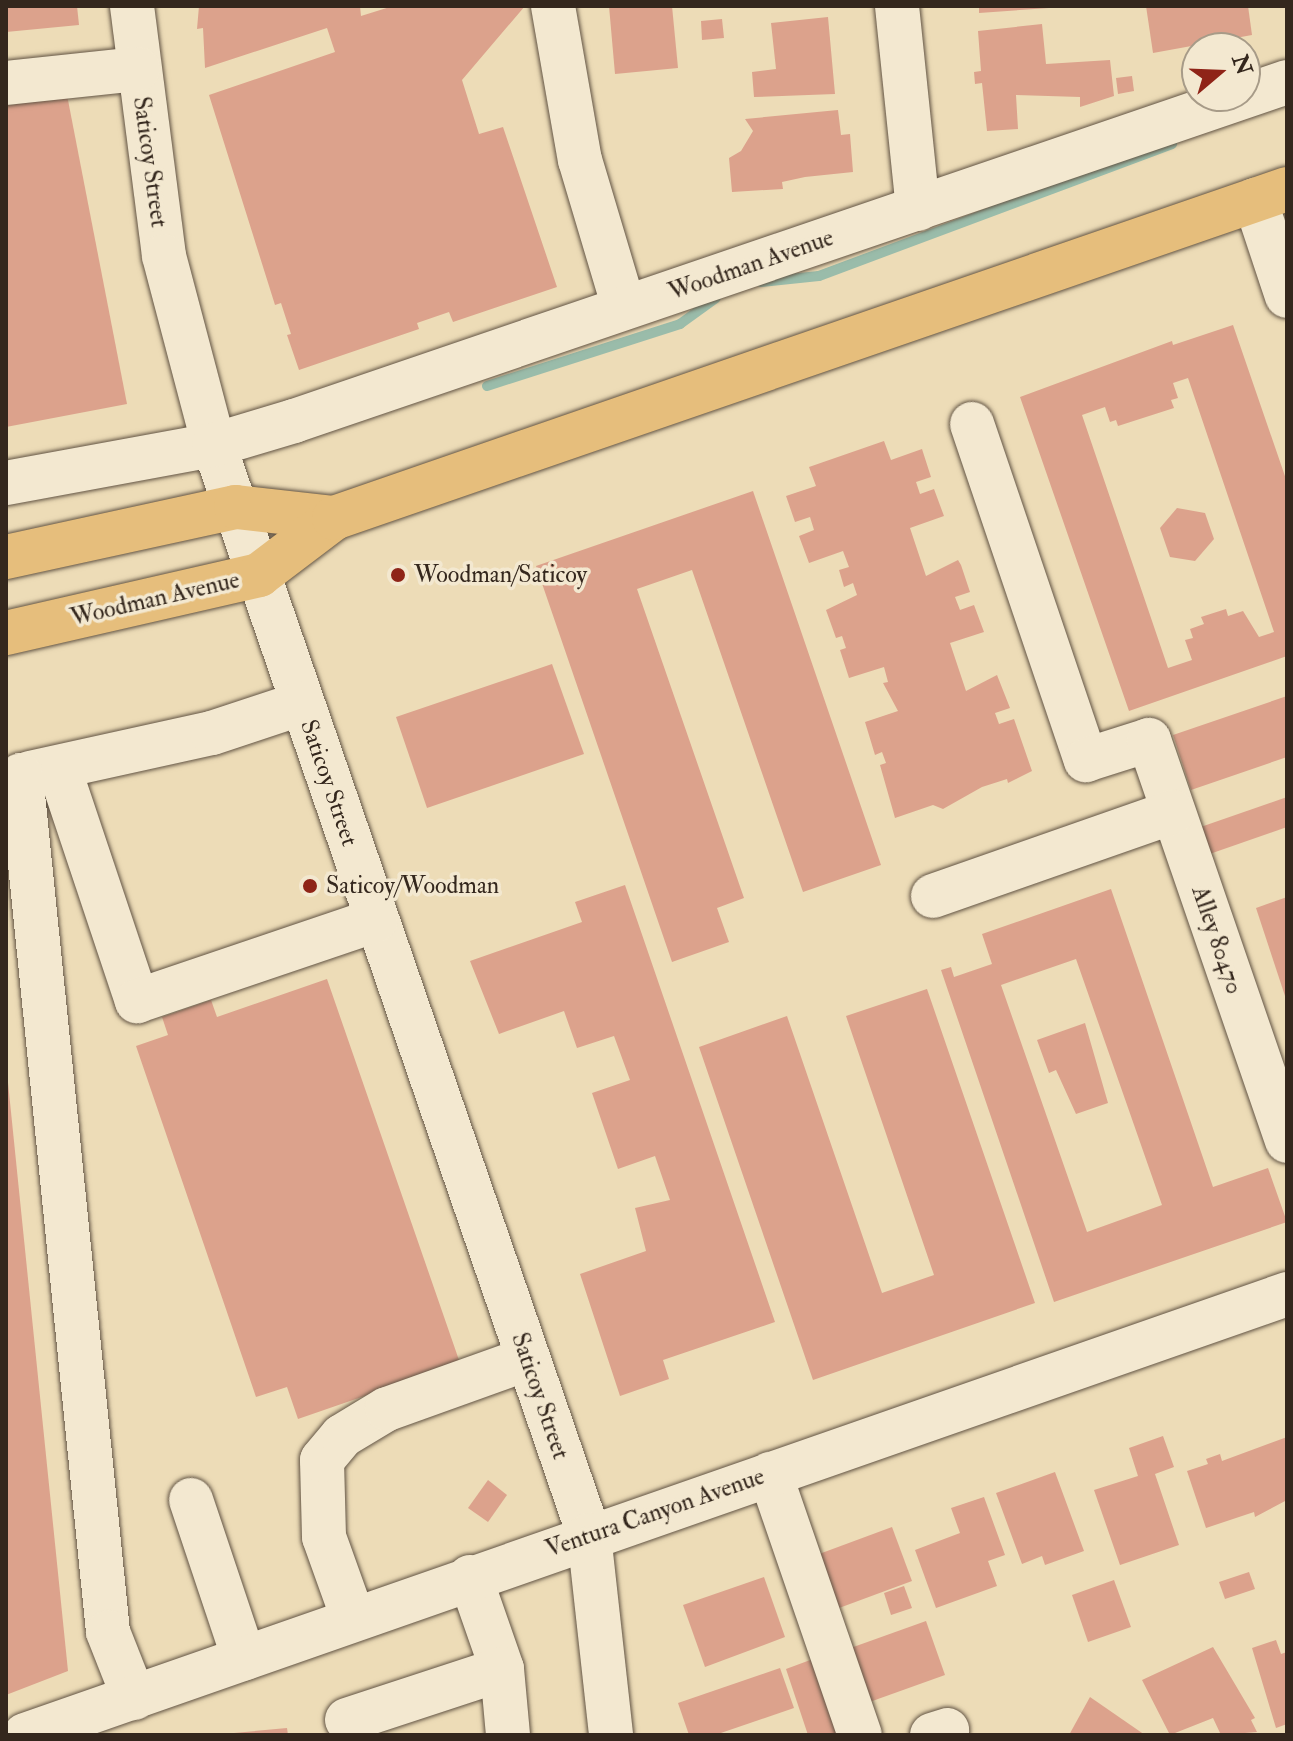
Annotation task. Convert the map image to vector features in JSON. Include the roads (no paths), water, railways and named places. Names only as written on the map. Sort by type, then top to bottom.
[{"type":"main road","name":"Woodman Avenue","points":[[6,633],[259,575],[334,518],[1271,195]]},
{"type":"main road","name":"Woodman Avenue","points":[[6,557],[236,507],[334,518]]},
{"type":"street","name":"Saticoy Street","points":[[132,6],[164,256],[214,445],[589,1535],[611,1735]]},
{"type":"street","points":[[553,6],[580,160],[624,308]]},
{"type":"street","points":[[897,6],[918,209]]},
{"type":"street","points":[[6,83],[138,69]]},
{"type":"street","name":"Woodman Avenue","points":[[6,483],[214,445],[1287,82]]},
{"type":"street","points":[[1271,195],[1287,296]]},
{"type":"street","name":"Alley 80470","points":[[972,424],[1086,760],[1149,740],[1287,1141]]},
{"type":"street","points":[[29,774],[212,733],[302,703]]},
{"type":"street","points":[[29,774],[137,1001],[376,920]]},
{"type":"street","points":[[29,774],[108,1632],[122,1721]]},
{"type":"street","points":[[933,896],[1173,812]]},
{"type":"street","name":"Ventura Canyon Avenue","points":[[25,1735],[122,1721],[244,1658],[353,1618],[1287,1294]]},
{"type":"street","points":[[353,1618],[324,1537],[322,1460],[342,1436],[387,1409],[527,1359]]},
{"type":"street","points":[[770,1474],[860,1735]]},
{"type":"street","points":[[191,1500],[244,1658]]},
{"type":"street","points":[[470,1577],[502,1669],[508,1735]]},
{"type":"street","points":[[347,1720],[502,1669]]},
{"type":"waterway","points":[[761,282],[819,276],[1172,144]]},
{"type":"waterway","points":[[487,386],[680,324],[716,298]]},
{"type":"place","name":"Woodman/Saticoy","points":[[398,575]]},
{"type":"place","name":"Saticoy/Woodman","points":[[310,886]]}]
